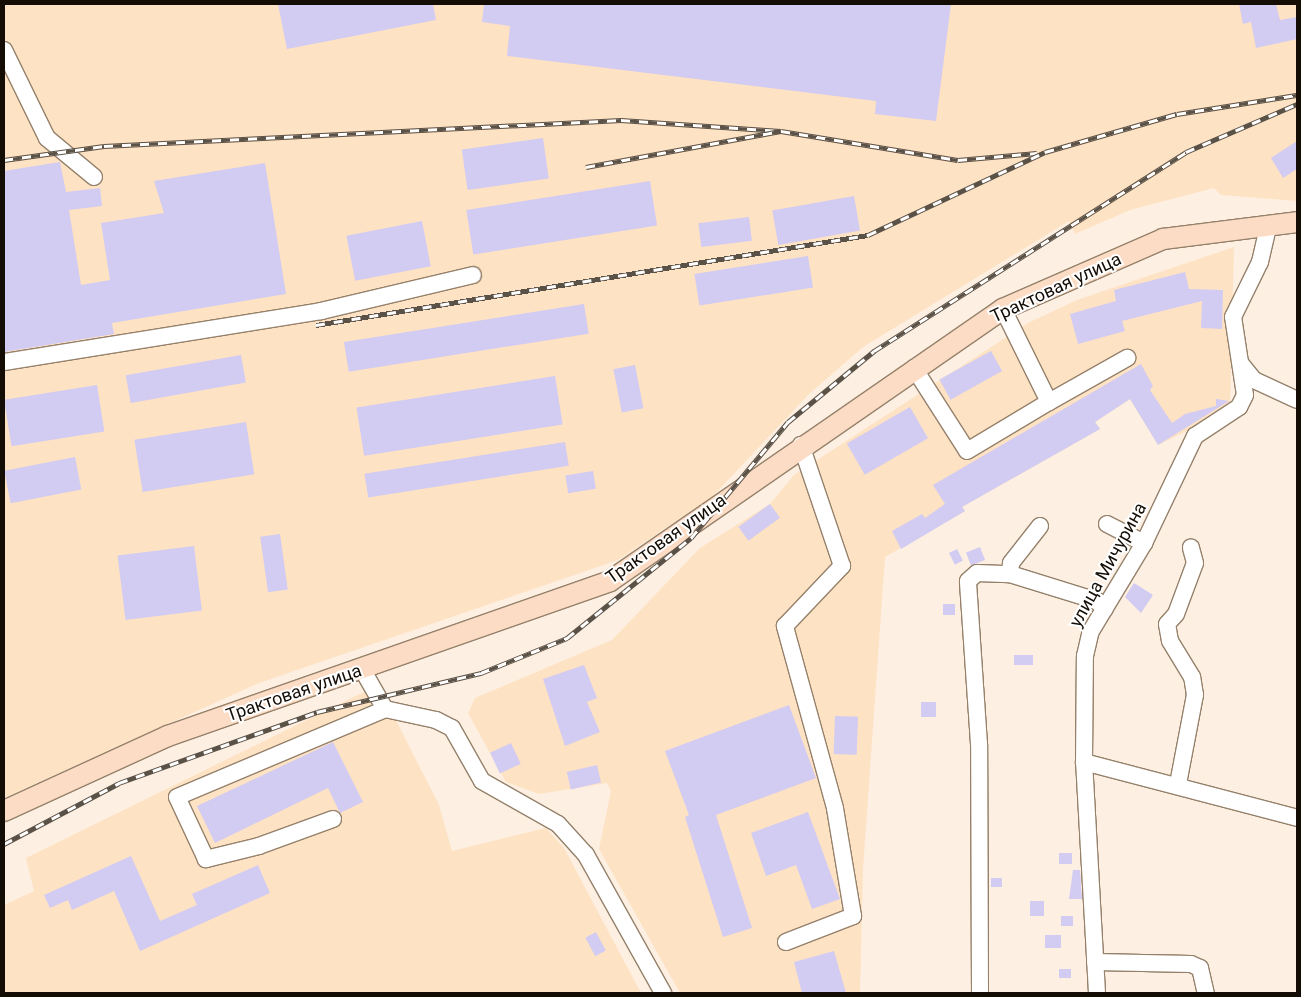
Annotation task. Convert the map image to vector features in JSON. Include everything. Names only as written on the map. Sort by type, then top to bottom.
[{"type":"main road","name":"Трактовая улица","points":[[4,811],[168,736],[610,581],[801,445],[1003,309],[1163,239],[1297,222]]},
{"type":"street","points":[[4,50],[47,138],[94,177]]},
{"type":"street","name":"улица Мичурина","points":[[1096,993],[1084,762],[1085,656],[1091,630],[1144,543],[1195,436],[1239,407],[1245,395],[1233,317],[1260,262],[1268,226]]},
{"type":"street","points":[[4,362],[321,311],[473,276]]},
{"type":"street","points":[[1003,309],[1049,402]]},
{"type":"street","points":[[914,368],[967,450],[1127,358]]},
{"type":"street","points":[[1239,362],[1254,380],[1297,400]]},
{"type":"street","points":[[786,942],[853,916],[835,808],[785,626],[842,566],[801,445]]},
{"type":"street","points":[[1107,524],[1144,543]]},
{"type":"street","points":[[1010,574],[1011,563],[1040,526]]},
{"type":"street","points":[[1178,784],[1196,695],[1192,677],[1170,641],[1167,624],[1176,614],[1196,563],[1191,548]]},
{"type":"street","points":[[980,993],[979,744],[968,581],[977,573],[1010,574],[1097,601],[1105,609]]},
{"type":"street","points":[[362,669],[385,709]]},
{"type":"street","points":[[333,819],[259,846],[206,859],[177,797],[385,709],[436,720],[452,728],[482,781],[558,824],[586,855],[664,993]]},
{"type":"street","points":[[1084,762],[1178,784],[1297,818]]},
{"type":"street","points":[[1095,962],[1191,964],[1200,968],[1206,993]]},
{"type":"shaded area","points":[[4,4],[1297,4],[1297,201],[1221,195],[1214,188],[1130,210],[1075,234],[1069,221],[863,347],[808,395],[713,496],[618,560],[259,683],[4,798]]},
{"type":"shaded area","points":[[1234,247],[1230,410],[1158,445],[1130,399],[1095,422],[1100,429],[962,507],[965,511],[885,557],[863,869],[860,993],[680,993],[599,849],[611,791],[607,783],[539,794],[506,782],[468,713],[475,698],[612,640],[700,548],[770,504],[794,475],[1028,323],[1077,300]]},
{"type":"shaded area","points":[[378,685],[439,805],[452,851],[546,828],[564,848],[641,993],[4,993],[4,905],[34,891],[26,858]]},
{"type":"building","points":[[278,4],[433,4],[436,20],[287,49]]},
{"type":"building","points":[[484,4],[951,4],[936,121],[875,114],[876,101],[507,56],[510,26],[482,22]]},
{"type":"building","points":[[1239,4],[1276,4],[1280,20],[1297,17],[1297,39],[1256,48],[1251,22],[1243,24]]},
{"type":"building","points":[[543,138],[549,179],[468,190],[462,149]]},
{"type":"building","points":[[1297,141],[1297,169],[1283,178],[1271,158]]},
{"type":"building","points":[[60,162],[66,192],[100,188],[102,206],[69,210],[81,285],[110,280],[101,223],[164,213],[154,181],[265,163],[286,294],[112,323],[114,334],[4,352],[4,171]]},
{"type":"building","points":[[650,181],[657,225],[473,255],[466,210]]},
{"type":"building","points":[[854,196],[860,230],[778,245],[772,210]]},
{"type":"building","points":[[749,217],[752,241],[701,247],[698,223]]},
{"type":"building","points":[[422,221],[431,266],[355,281],[346,236]]},
{"type":"building","points":[[808,256],[813,288],[699,306],[694,274]]},
{"type":"building","points":[[1185,272],[1189,289],[1223,290],[1222,329],[1201,328],[1202,301],[1122,321],[1125,331],[1078,344],[1070,314],[1116,301],[1114,290]]},
{"type":"building","points":[[584,304],[589,334],[349,372],[344,342]]},
{"type":"building","points":[[991,351],[1002,371],[951,400],[939,380]]},
{"type":"building","points":[[241,355],[246,383],[131,403],[126,375]]},
{"type":"building","points":[[1141,364],[1153,386],[1150,390],[1172,423],[1185,414],[1216,406],[1216,399],[1229,401],[1158,445],[1130,399],[1095,422],[1100,429],[962,507],[965,511],[901,549],[892,531],[922,514],[925,518],[945,504],[933,485]]},
{"type":"building","points":[[635,365],[643,408],[622,412],[613,369]]},
{"type":"building","points":[[555,376],[563,424],[364,456],[356,407]]},
{"type":"building","points":[[97,385],[104,431],[12,446],[4,400]]},
{"type":"building","points":[[910,407],[928,438],[865,475],[847,444]]},
{"type":"building","points":[[246,422],[254,474],[143,492],[134,440]]},
{"type":"building","points":[[565,442],[569,466],[368,497],[364,474]]},
{"type":"building","points":[[75,457],[81,489],[11,503],[4,471]]},
{"type":"building","points":[[593,471],[596,489],[568,493],[565,475]]},
{"type":"building","points":[[770,504],[780,518],[748,541],[738,527]]},
{"type":"building","points":[[280,534],[288,589],[268,592],[260,537]]},
{"type":"building","points":[[194,546],[202,611],[125,620],[118,555]]},
{"type":"building","points":[[980,547],[985,560],[971,565],[966,552]]},
{"type":"building","points":[[957,549],[963,561],[955,565],[949,553]]},
{"type":"building","points":[[1134,583],[1153,595],[1141,613],[1125,597]]},
{"type":"building","points":[[943,604],[955,604],[955,615],[943,615]]},
{"type":"building","points":[[1014,655],[1033,655],[1033,665],[1014,665]]},
{"type":"building","points":[[584,665],[597,698],[587,702],[600,732],[565,746],[543,679]]},
{"type":"building","points":[[921,702],[936,702],[936,717],[921,717]]},
{"type":"building","points":[[789,705],[816,778],[716,815],[752,928],[723,937],[685,817],[689,815],[665,751]]},
{"type":"building","points":[[835,716],[858,717],[857,755],[834,754]]},
{"type":"building","points":[[333,742],[363,802],[340,813],[328,788],[215,843],[197,806]]},
{"type":"building","points":[[511,743],[521,764],[500,774],[490,753]]},
{"type":"building","points":[[597,765],[601,783],[571,790],[567,772]]},
{"type":"building","points":[[808,812],[840,899],[812,909],[796,865],[766,876],[751,833]]},
{"type":"building","points":[[1059,853],[1072,853],[1072,864],[1059,864]]},
{"type":"building","points":[[131,856],[160,921],[197,905],[192,894],[258,865],[270,893],[140,951],[114,891],[72,910],[68,900],[50,908],[44,895]]},
{"type":"building","points":[[1073,870],[1080,870],[1082,899],[1069,899]]},
{"type":"building","points":[[991,878],[1002,878],[1002,887],[991,887]]},
{"type":"building","points":[[1030,901],[1044,901],[1044,916],[1030,916]]},
{"type":"building","points":[[1061,916],[1073,916],[1073,926],[1061,926]]},
{"type":"building","points":[[596,932],[606,951],[595,956],[585,938]]},
{"type":"building","points":[[1045,935],[1061,935],[1061,948],[1045,948]]},
{"type":"building","points":[[834,951],[846,993],[802,993],[794,962]]},
{"type":"building","points":[[1059,969],[1071,969],[1071,978],[1059,978]]},
{"type":"railway","points":[[316,325],[868,235],[1045,152],[1177,114],[1297,95]]},
{"type":"railway","points":[[4,844],[119,783],[317,712],[481,673],[567,638],[691,538],[788,422],[874,351],[1186,152],[1297,104]]},
{"type":"railway","points":[[4,160],[104,146],[621,120],[781,131]]},
{"type":"railway","points":[[586,167],[781,131],[958,160],[1037,153]]}]
